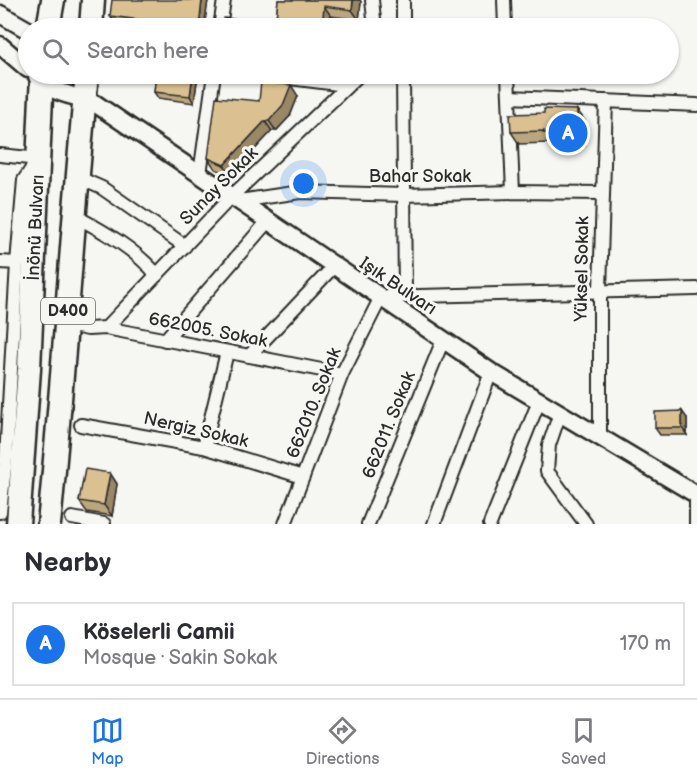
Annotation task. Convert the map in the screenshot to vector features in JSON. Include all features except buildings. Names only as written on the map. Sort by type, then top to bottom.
[{"type":"highway","points":[[50,18],[53,0]]},
{"type":"highway","points":[[92,18],[93,0]]},
{"type":"highway","name":"İnönü Bulvarı","points":[[18,524],[29,369],[39,159],[36,84]]},
{"type":"highway","name":"D400","points":[[85,98],[86,84]]},
{"type":"highway","name":"İnönü Bulvarı","points":[[49,524],[85,98]]},
{"type":"main road","points":[[0,14],[18,24]]},
{"type":"main road","name":"Işık Bulvarı","points":[[0,45],[18,60]]},
{"type":"main road","name":"Işık Bulvarı","points":[[47,84],[68,95],[85,98],[491,372],[696,495]]},
{"type":"street","points":[[221,18],[224,0]]},
{"type":"street","points":[[372,0],[374,18]]},
{"type":"street","points":[[403,0],[403,18]]},
{"type":"street","points":[[504,0],[505,18]]},
{"type":"street","points":[[200,174],[213,84]]},
{"type":"street","points":[[331,84],[346,86]]},
{"type":"street","name":"Sunay Sokak","points":[[106,328],[184,246],[236,199],[348,84]]},
{"type":"street","points":[[403,84],[405,296]]},
{"type":"street","points":[[508,84],[513,192]]},
{"type":"street","points":[[509,97],[697,105]]},
{"type":"street","name":"Yüksel Sokak","points":[[600,437],[600,290],[606,101]]},
{"type":"street","points":[[0,155],[39,159],[24,180],[6,355],[0,512]]},
{"type":"street","points":[[77,177],[102,188],[184,246]]},
{"type":"street","name":"Bahar Sokak","points":[[236,199],[300,192],[404,195],[513,192],[602,193]]},
{"type":"street","points":[[75,216],[105,232],[148,264],[157,275]]},
{"type":"street","points":[[165,340],[268,221]]},
{"type":"street","points":[[0,262],[17,263]]},
{"type":"street","points":[[249,356],[334,266]]},
{"type":"street","points":[[381,297],[697,289]]},
{"type":"street","name":"662010. Sokak","points":[[285,524],[342,374],[381,297]]},
{"type":"street","name":"662005. Sokak","points":[[67,325],[88,329],[106,328],[342,374]]},
{"type":"street","name":"662011. Sokak","points":[[368,524],[443,340]]},
{"type":"street","points":[[204,447],[227,352]]},
{"type":"street","points":[[434,524],[491,372]]},
{"type":"street","points":[[490,524],[539,401]]},
{"type":"street","points":[[560,413],[549,445],[547,471],[586,524]]},
{"type":"street","name":"Nergiz Sokak","points":[[81,425],[204,447],[303,477]]},
{"type":"street","points":[[696,495],[696,524]]},
{"type":"street","points":[[571,524],[576,510]]},
{"type":"street","points":[[72,518],[104,524]]},
{"type":"place","name":"Köselerli Camii","points":[[568,133]]}]
